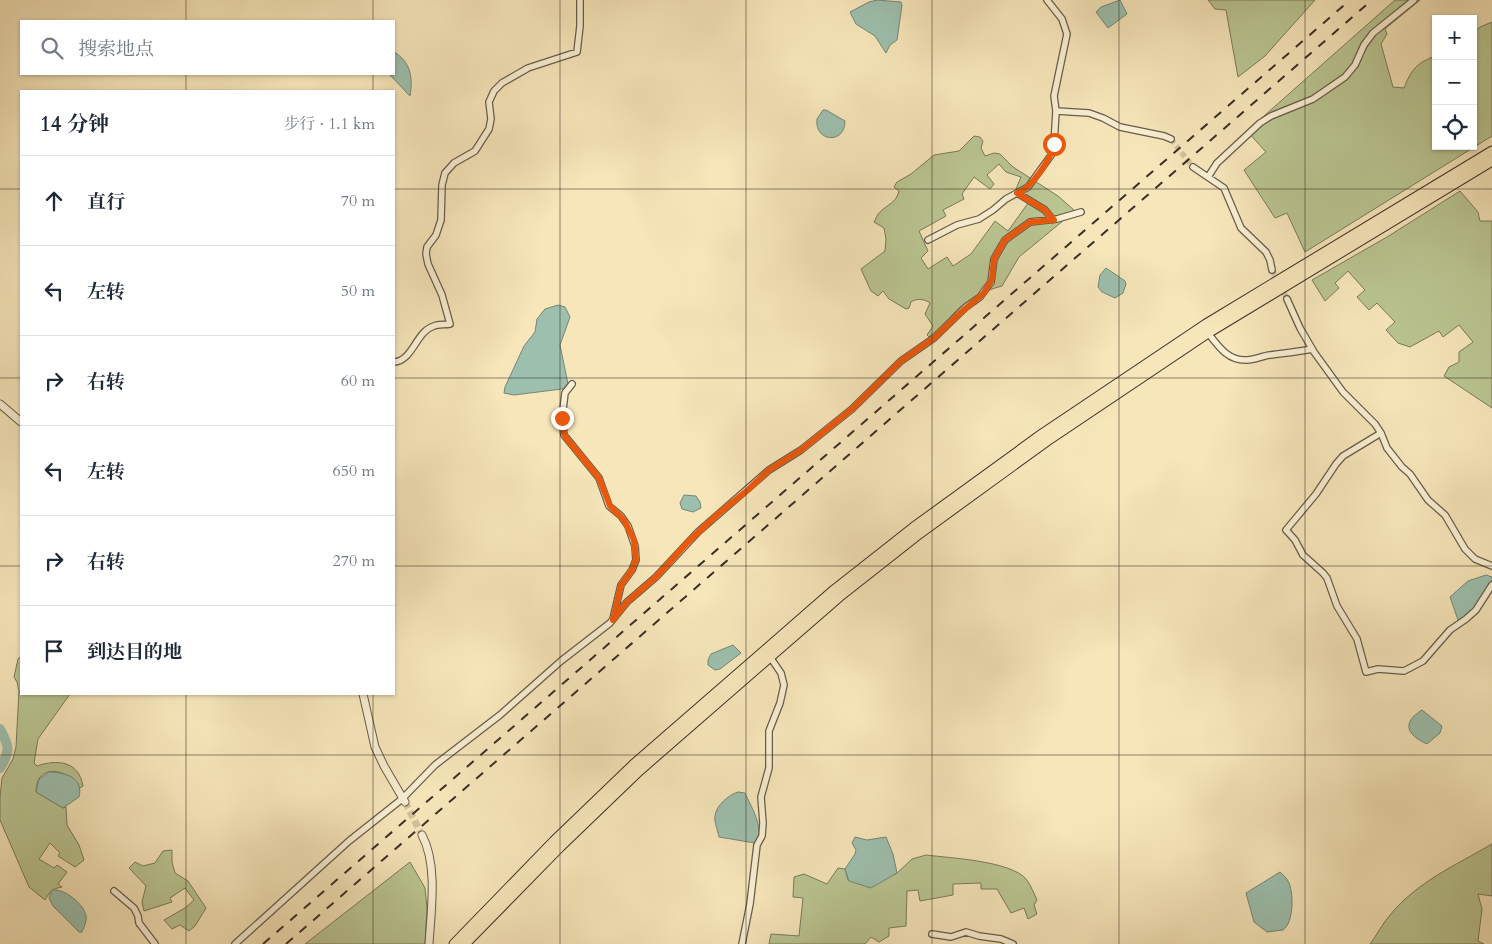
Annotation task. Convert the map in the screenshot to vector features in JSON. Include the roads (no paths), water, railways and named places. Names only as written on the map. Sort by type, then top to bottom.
[{"type":"main road","points":[[454,944],[560,835],[639,759],[834,590],[914,527],[1027,444],[1206,324],[1492,151]]},
{"type":"main road","points":[[465,944],[610,798],[683,731],[846,592],[959,504],[1047,441],[1208,333],[1492,161]]},
{"type":"street","points":[[395,362],[405,356],[429,328],[434,325],[450,324],[442,295],[428,264],[426,254],[427,247],[436,235],[441,220],[442,185],[445,173],[454,163],[475,150],[490,129],[489,102],[494,91],[502,83],[528,68],[577,52],[580,0]]},
{"type":"street","points":[[928,240],[957,225],[979,219],[1006,199],[1028,187],[1052,154],[1056,111],[1054,96],[1067,34],[1062,19],[1047,0]]},
{"type":"street","points":[[1208,177],[1217,163],[1268,117],[1313,99],[1345,77],[1355,65],[1364,45],[1373,33],[1414,0]]},
{"type":"street","points":[[1056,111],[1093,114],[1120,127],[1171,139]]},
{"type":"street","points":[[1193,167],[1224,188],[1241,228],[1266,252],[1272,270]]},
{"type":"street","points":[[1017,193],[1045,210],[1054,220]]},
{"type":"street","points":[[235,944],[349,842],[403,800],[442,759],[500,714],[561,661],[613,620],[627,602],[656,577],[688,542],[718,514],[769,470],[801,450],[852,409],[901,361],[934,338],[984,293],[992,279],[994,259],[1005,240],[1030,222],[1054,220],[1081,212]]},
{"type":"street","points":[[1287,299],[1312,349],[1343,392],[1382,433],[1387,448],[1410,474],[1428,500],[1445,515],[1465,549],[1475,559],[1492,566]]},
{"type":"street","points":[[1208,333],[1224,353],[1238,359],[1252,360],[1312,349]]},
{"type":"street","points":[[572,384],[565,394],[562,418],[564,435],[599,478],[610,506],[628,526],[635,546],[636,560],[632,570],[621,585],[613,620]]},
{"type":"street","points":[[0,404],[20,421]]},
{"type":"street","points":[[1382,433],[1344,456],[1336,464],[1316,494],[1286,530],[1295,540],[1303,555],[1324,573],[1327,578],[1337,606],[1357,639],[1366,672],[1382,669],[1404,671],[1423,661],[1450,630],[1476,610],[1492,585]]},
{"type":"street","points":[[742,944],[750,904],[757,845],[762,836],[761,796],[769,768],[769,731],[784,688],[782,676],[770,657]]},
{"type":"street","points":[[363,695],[375,746],[403,800]]},
{"type":"street","points":[[422,835],[428,850],[431,874],[432,901],[429,944]]},
{"type":"street","points":[[114,891],[134,908],[139,923],[155,944]]},
{"type":"street","points":[[932,934],[951,937],[969,933],[1001,939],[1013,944]]},
{"type":"waterway","points":[[0,729],[8,748],[0,768]]},
{"type":"tunnel","points":[[1171,139],[1193,167]]},
{"type":"tunnel","points":[[1272,270],[1287,299]]},
{"type":"tunnel","points":[[405,802],[422,835]]},
{"type":"railway","points":[[263,944],[1350,0]]},
{"type":"railway","points":[[286,944],[1372,0]]}]
